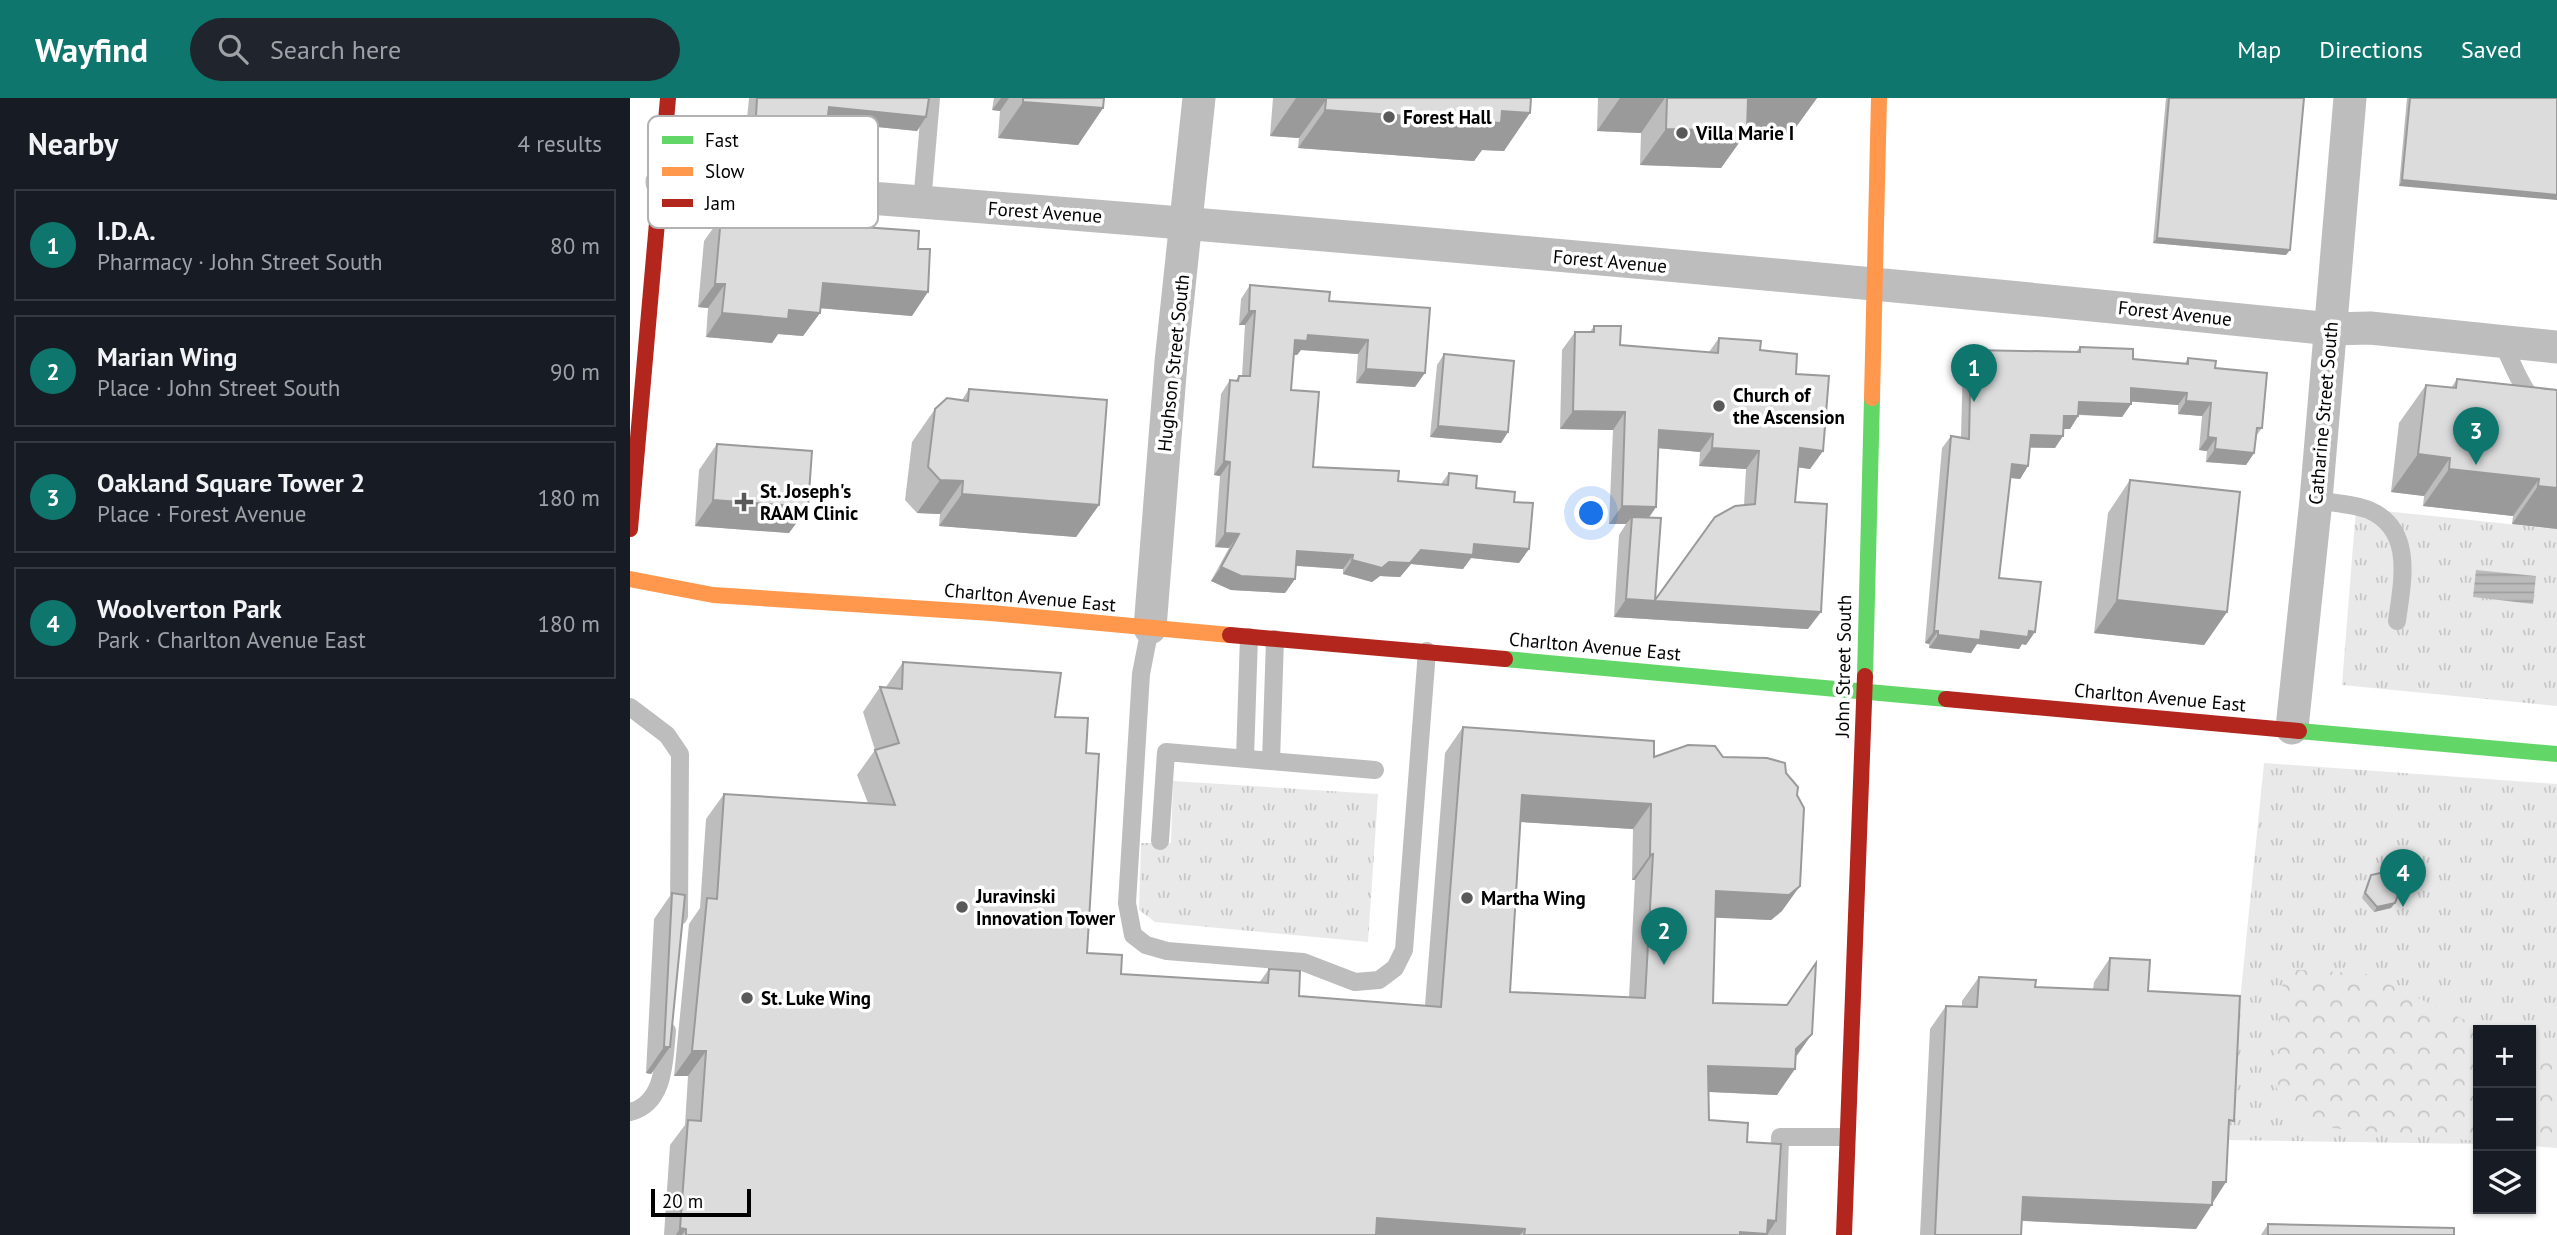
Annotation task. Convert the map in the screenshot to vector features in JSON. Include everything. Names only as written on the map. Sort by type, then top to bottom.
[{"type":"main road","points":[[667,116],[668,98]]},
{"type":"main road","name":"John Street South","points":[[1844,1235],[1864,691],[1879,98]]},
{"type":"main road","points":[[630,529],[658,228]]},
{"type":"main road","name":"Charlton Avenue East","points":[[630,579],[713,595],[992,613],[2292,728],[2557,754]]},
{"type":"street","name":"Hughson Street South","points":[[1150,628],[1171,362],[1188,222],[1199,98]]},
{"type":"street","name":"Catharine Street South","points":[[2292,728],[2316,500],[2350,98]]},
{"type":"street","name":"Forest Avenue","points":[[878,199],[1188,222],[1874,282],[2330,329],[2370,328],[2557,347]]},
{"type":"lane","points":[[922,203],[931,98]]},
{"type":"lane","points":[[2502,342],[2528,394],[2545,411],[2557,412]]},
{"type":"lane","points":[[2316,500],[2369,510],[2388,523],[2402,547],[2404,564],[2397,621]]},
{"type":"lane","points":[[1150,628],[1141,674],[1127,903],[1133,935],[1146,945],[1167,951],[1303,962],[1355,982],[1379,980],[1395,968],[1404,950],[1427,651]]},
{"type":"lane","points":[[1245,758],[1249,637]]},
{"type":"lane","points":[[1271,761],[1275,639]]},
{"type":"lane","points":[[630,707],[667,735],[680,754],[678,929]]},
{"type":"lane","points":[[1160,841],[1166,752],[1375,770]]},
{"type":"lane","points":[[630,1112],[652,1101],[663,1075],[668,1020]]},
{"type":"lane","points":[[1777,1235],[1780,1137],[1846,1137]]},
{"type":"green space","points":[[2356,508],[2557,529],[2557,706],[2342,685]]},
{"type":"green space","points":[[2264,763],[2557,784],[2557,1146],[2536,1145],[2536,1025],[2473,1025],[2473,1144],[2226,1140]]},
{"type":"green space","points":[[1173,781],[1378,794],[1368,942],[1155,922],[1139,910],[1141,843],[1171,843]]},
{"type":"green space","points":[[2284,969],[2367,974],[2475,1025],[2473,1025],[2473,1141],[2297,1125],[2273,1081]]},
{"type":"green space","points":[[2536,1054],[2557,1064],[2557,1148],[2536,1146]]},
{"type":"shaded area","points":[[2476,570],[2536,576],[2533,604],[2473,597]]},
{"type":"building","points":[[757,98],[929,98],[926,117],[829,107],[828,116],[756,116]]},
{"type":"building","points":[[1023,98],[1104,98],[1103,108],[1023,102]]},
{"type":"building","points":[[1296,98],[1531,98],[1530,113],[1502,111],[1501,123],[1325,110],[1326,100]]},
{"type":"building","points":[[1667,98],[1748,98],[1747,131],[1666,129]]},
{"type":"building","points":[[2169,98],[2304,98],[2290,250],[2157,238]]},
{"type":"building","points":[[2410,98],[2557,98],[2557,195],[2402,180]]},
{"type":"building","points":[[720,228],[877,228],[919,231],[918,249],[930,249],[928,292],[823,283],[820,313],[789,310],[788,319],[722,313],[725,284],[715,284]]},
{"type":"building","points":[[1250,285],[1330,292],[1329,301],[1430,308],[1425,373],[1366,369],[1368,340],[1308,335],[1307,341],[1295,340],[1291,390],[1319,392],[1313,467],[1399,471],[1398,481],[1448,485],[1449,473],[1477,476],[1476,488],[1515,492],[1514,502],[1533,503],[1529,549],[1474,544],[1473,555],[1421,550],[1410,563],[1389,562],[1382,568],[1352,560],[1353,555],[1297,551],[1295,579],[1241,576],[1221,567],[1239,534],[1225,533],[1230,462],[1224,461],[1230,380],[1238,381],[1239,376],[1250,376],[1255,311],[1249,311]]},
{"type":"building","points":[[1594,326],[1621,326],[1620,345],[1718,353],[1719,338],[1761,341],[1760,350],[1797,354],[1796,374],[1829,376],[1823,451],[1800,448],[1795,502],[1827,504],[1821,612],[1626,599],[1632,517],[1661,518],[1655,600],[1715,517],[1735,506],[1755,504],[1759,451],[1712,448],[1713,434],[1659,430],[1656,507],[1622,506],[1625,412],[1573,411],[1575,332],[1594,332]]},
{"type":"building","points":[[2080,347],[2133,349],[2133,359],[2188,364],[2188,358],[2216,361],[2215,368],[2267,373],[2262,428],[2257,428],[2254,453],[2215,449],[2216,438],[2208,437],[2211,403],[2186,401],[2187,393],[2131,388],[2131,404],[2079,402],[2078,416],[2064,416],[2063,436],[2031,435],[2028,466],[2012,464],[1999,578],[2041,582],[2035,632],[2029,631],[2028,637],[1981,631],[1980,640],[1938,635],[1938,631],[1934,631],[1951,436],[1969,439],[1971,350],[2080,352]]},
{"type":"building","points":[[1444,354],[1514,361],[1508,432],[1438,426]]},
{"type":"building","points":[[2457,379],[2557,390],[2557,488],[2538,486],[2539,479],[2449,469],[2450,458],[2418,454],[2426,385],[2456,388]]},
{"type":"building","points":[[969,389],[1107,400],[1099,505],[962,494],[963,481],[940,480],[928,467],[935,409],[947,398],[968,401]]},
{"type":"building","points":[[717,444],[812,451],[808,507],[713,500]]},
{"type":"building","points":[[2130,480],[2240,492],[2227,612],[2117,600]]},
{"type":"building","points":[[903,662],[1061,673],[1055,717],[1088,718],[1086,753],[1099,754],[1087,953],[1122,955],[1121,974],[1268,983],[1269,969],[1300,971],[1299,996],[1441,1007],[1463,727],[1654,741],[1654,757],[1688,745],[1715,746],[1723,757],[1767,758],[1785,763],[1786,773],[1798,787],[1797,795],[1804,808],[1800,886],[1789,895],[1716,891],[1713,1003],[1787,1005],[1816,963],[1812,1034],[1796,1049],[1795,1069],[1708,1066],[1709,1120],[1748,1123],[1747,1142],[1781,1144],[1776,1221],[1768,1220],[1767,1234],[1740,1232],[1740,1235],[1524,1235],[1525,1229],[1377,1218],[1376,1235],[686,1235],[686,1229],[680,1228],[688,1120],[701,1121],[706,1051],[692,1051],[707,898],[717,899],[724,794],[895,805],[875,750],[899,743],[880,687],[902,689]],"holes":[[[1522,795],[1651,804],[1650,855],[1653,854],[1645,998],[1510,992]]]},
{"type":"building","points":[[2389,871],[2402,884],[2395,903],[2377,907],[2365,893],[2371,875]]},
{"type":"building","points":[[672,893],[685,895],[670,1047],[664,1047]]},
{"type":"building","points":[[2110,958],[2150,960],[2148,991],[2240,996],[2234,1121],[2229,1120],[2226,1182],[2213,1182],[2212,1205],[2023,1197],[2021,1235],[1935,1235],[1946,1006],[1977,1007],[1979,977],[2036,980],[2035,987],[2108,990]]},
{"type":"building","points":[[2268,1224],[2454,1228],[2454,1235],[2268,1235]]},
{"type":"traffic: fast","points":[[1865,676],[1872,398]]},
{"type":"traffic: fast","points":[[1505,659],[1946,699]]},
{"type":"traffic: fast","points":[[2299,731],[2557,754]]},
{"type":"traffic: slow","points":[[1872,398],[1879,98]]},
{"type":"traffic: slow","points":[[630,579],[713,595],[991,613],[1230,635]]},
{"type":"traffic: jam","points":[[666,116],[668,98]]},
{"type":"traffic: jam","points":[[630,529],[657,228]]},
{"type":"traffic: jam","points":[[1230,635],[1505,659]]},
{"type":"traffic: jam","points":[[1844,1235],[1865,676]]},
{"type":"traffic: jam","points":[[1946,699],[2299,731]]},
{"type":"place","name":"Forest Hall","points":[[1389,117]]},
{"type":"place","name":"Villa Marie I","points":[[1682,133]]},
{"type":"place","name":"I.D.A.","points":[[1974,402]]},
{"type":"place","name":"Church of the Ascension","points":[[1719,406]]},
{"type":"place","name":"Oakland Square Tower 2","points":[[2476,465]]},
{"type":"place","name":"St. Joseph's RAAM Clinic","points":[[744,502]]},
{"type":"place","name":"Martha Wing","points":[[1467,898]]},
{"type":"place","name":"Juravinski Innovation Tower","points":[[962,907]]},
{"type":"place","name":"Woolverton Park","points":[[2403,907]]},
{"type":"place","name":"Marian Wing","points":[[1664,965]]},
{"type":"place","name":"St. Luke Wing","points":[[747,998]]}]
